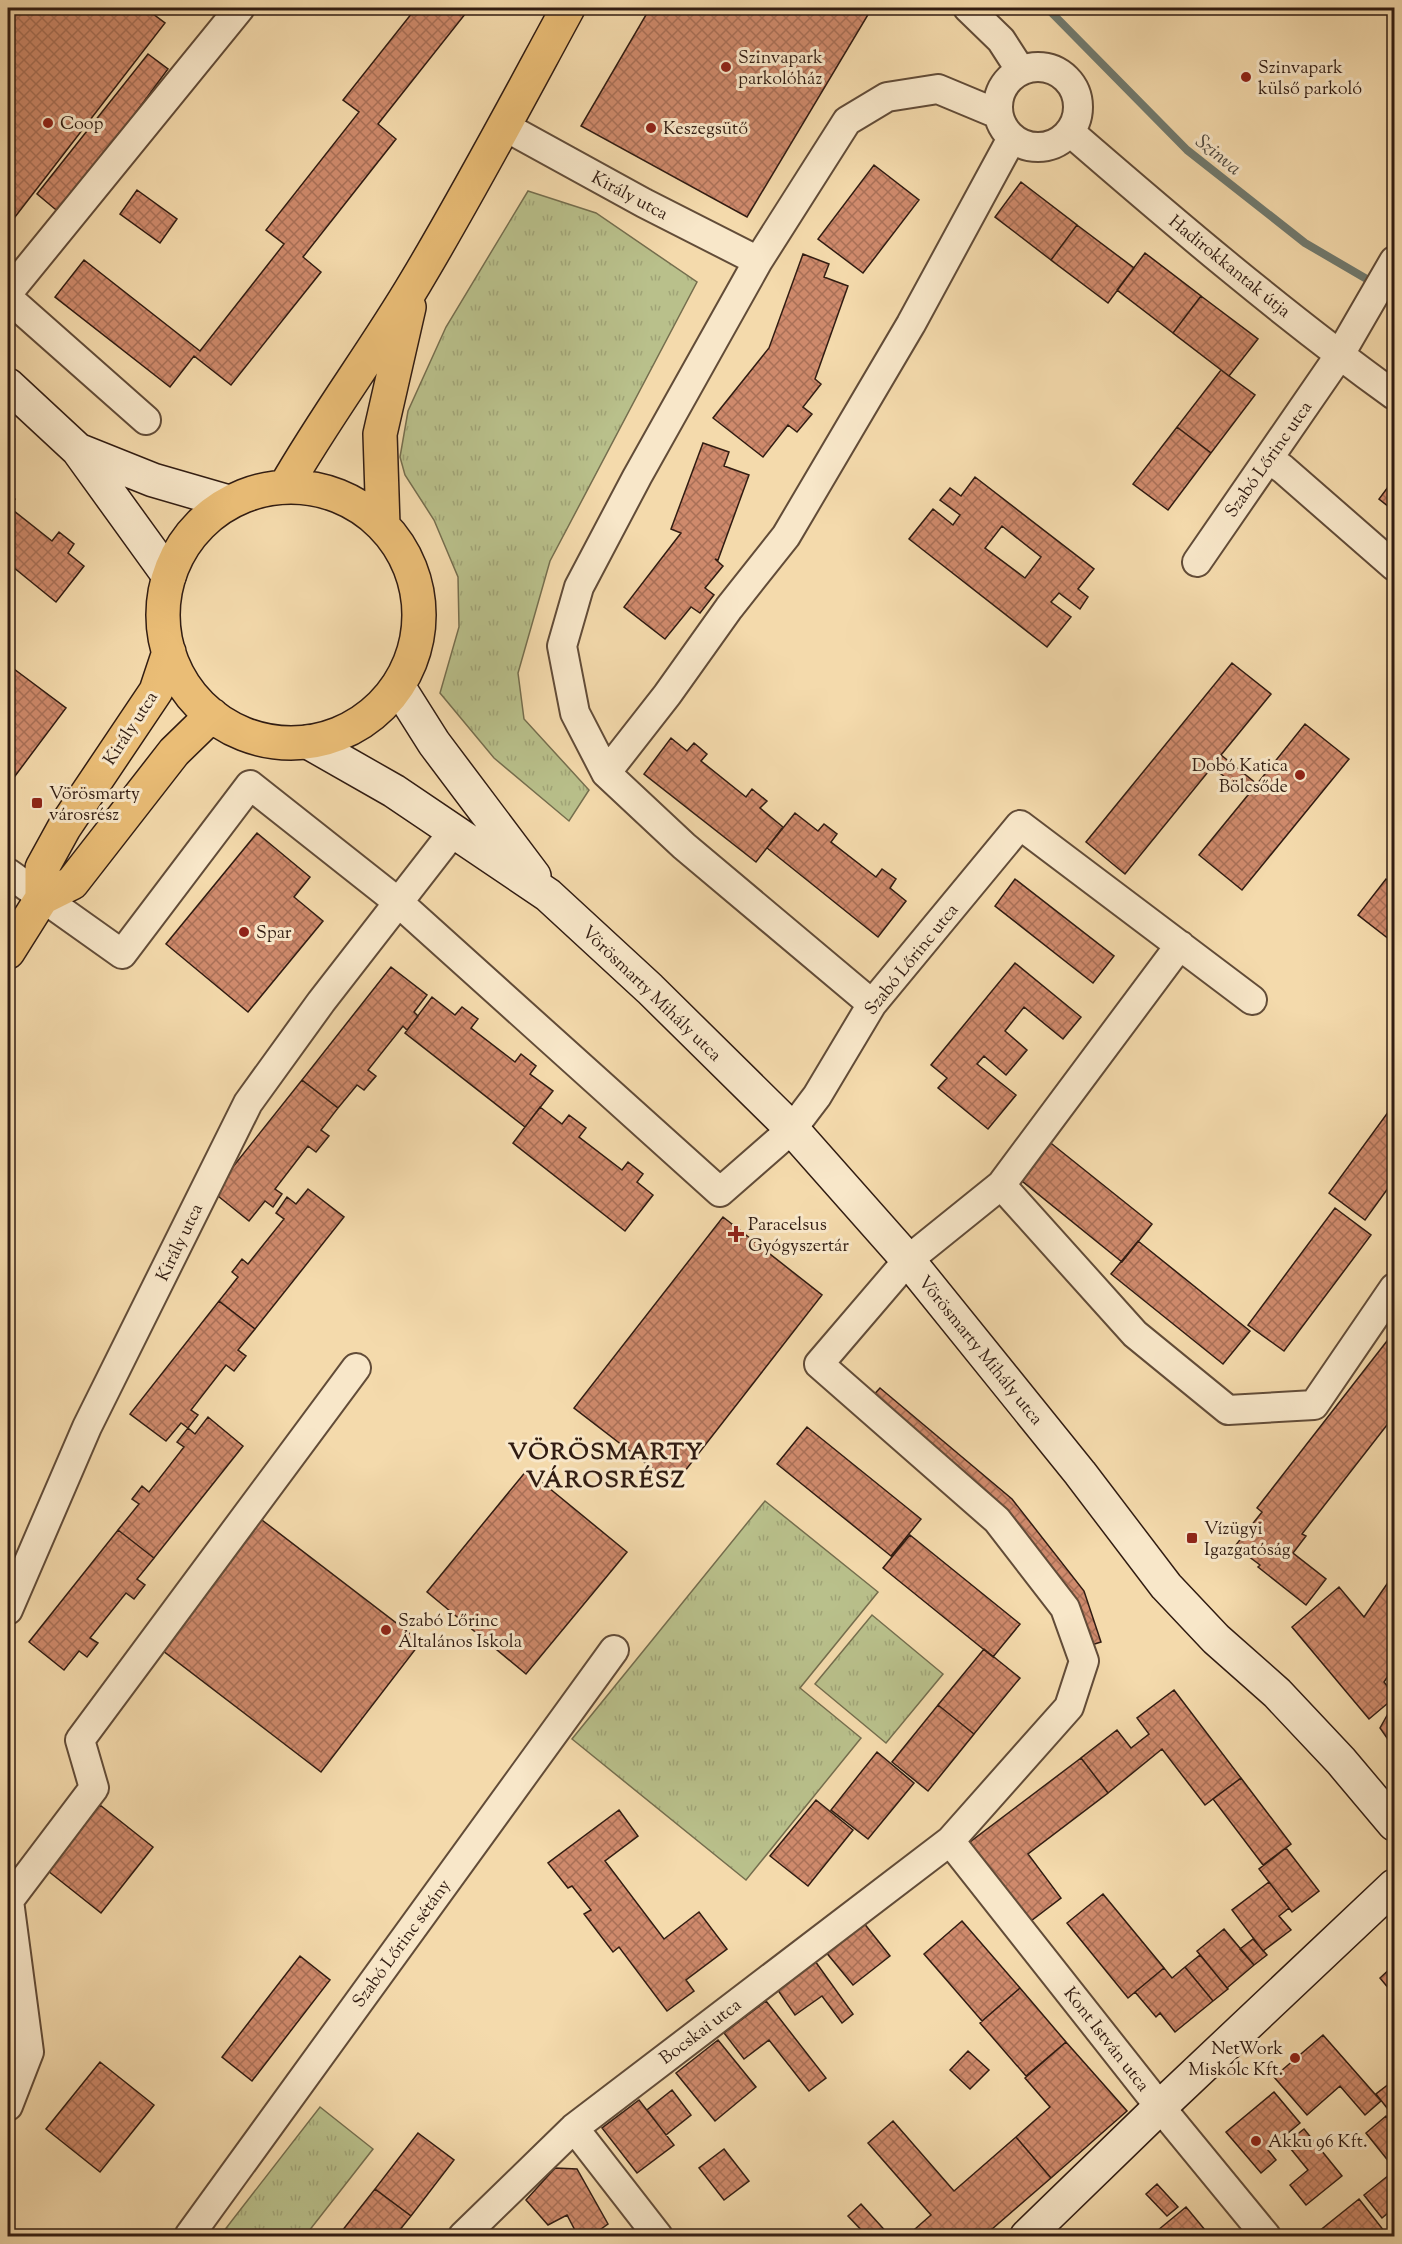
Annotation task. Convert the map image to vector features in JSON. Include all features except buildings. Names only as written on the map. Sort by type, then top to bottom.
[{"type":"main road","points":[[285,487],[311,441],[414,285],[504,126],[567,8]]},
{"type":"main road","points":[[383,525],[380,434],[414,285]]},
{"type":"main road","points":[[8,385],[78,450],[169,576]]},
{"type":"main road","points":[[78,450],[153,480],[229,502]]},
{"type":"main road","points":[[285,487],[307,487],[328,491],[367,511],[383,525],[401,548],[413,575],[419,603],[418,632],[411,661],[398,686],[380,707],[358,724],[334,736],[308,742],[274,742],[241,733],[212,716],[185,687],[169,652],[164,626],[164,601],[169,576],[178,553],[192,533],[209,516],[229,502],[266,489],[285,487]]},
{"type":"main road","name":"Király utca","points":[[42,898],[42,868],[64,828],[156,691],[169,652]]},
{"type":"main road","name":"Vörösmarty Mihály utca","points":[[398,686],[434,743],[548,895]]},
{"type":"main road","points":[[8,952],[42,898],[72,882],[174,752],[212,716]]},
{"type":"main road","name":"Vörösmarty Mihály utca","points":[[308,742],[393,791],[548,895],[650,989],[792,1129],[909,1260],[1073,1463],[1166,1586],[1216,1639],[1276,1694],[1341,1761],[1395,1824]]},
{"type":"main road","points":[[1027,2236],[1395,1886]]},
{"type":"street","points":[[8,293],[240,8]]},
{"type":"street","points":[[968,8],[1001,40],[1021,71]]},
{"type":"street","points":[[606,773],[667,695],[729,608],[786,536],[910,324],[1005,126],[999,100],[1004,88],[1021,71],[1029,68],[1045,68],[1055,71],[1071,84],[1078,101],[1078,113],[1070,132],[1058,143],[1044,147],[1027,146],[1005,126],[938,90],[886,97],[847,121],[759,261],[637,477],[579,587],[562,646],[575,713],[606,773],[684,846],[872,1004]]},
{"type":"street","name":"Király utca","points":[[504,126],[644,203],[759,261]]},
{"type":"street","name":"Hadirokkantak útja","points":[[1070,132],[1339,356],[1395,395]]},
{"type":"street","name":"Szabó Lőrinc utca","points":[[1197,562],[1339,356],[1392,266]]},
{"type":"street","points":[[8,298],[146,420]]},
{"type":"street","points":[[1269,459],[1395,566]]},
{"type":"street","points":[[8,873],[122,954],[250,784],[398,902]]},
{"type":"street","name":"Szabó Lőrinc utca","points":[[398,902],[720,1192],[792,1129],[817,1096],[872,1004],[1020,825],[1180,945]]},
{"type":"street","name":"Király utca","points":[[8,1610],[87,1427],[248,1103],[321,1002],[453,832]]},
{"type":"street","points":[[909,1260],[1001,1185],[1180,945],[1252,1000]]},
{"type":"street","points":[[1001,1185],[1135,1334],[1228,1410],[1314,1405],[1395,1288]]},
{"type":"street","name":"Bocskai utca","points":[[463,2236],[574,2128],[950,1840],[1069,1707],[1084,1661],[1065,1608],[997,1520],[819,1364],[909,1260]]},
{"type":"street","points":[[8,2106],[29,2052],[9,1896],[94,1788],[80,1740],[356,1368]]},
{"type":"street","name":"Szabó Lőrinc sétány","points":[[189,2236],[614,1650]]},
{"type":"street","name":"Kont István utca","points":[[950,1840],[1266,2236]]},
{"type":"street","points":[[574,2128],[658,2236]]},
{"type":"green space","points":[[528,191],[596,213],[697,282],[550,561],[518,673],[524,719],[589,790],[569,821],[494,758],[440,693],[459,627],[458,577],[434,520],[405,475],[400,457],[408,411],[446,327]]},
{"type":"green space","points":[[765,1501],[878,1592],[800,1688],[861,1738],[746,1880],[572,1739]]},
{"type":"green space","points":[[872,1615],[943,1674],[886,1743],[815,1684]]},
{"type":"green space","points":[[320,2107],[373,2149],[305,2236],[220,2236]]},
{"type":"waterway","name":"Szinva","points":[[1047,8],[1187,150],[1305,243],[1394,295]]},
{"type":"place","name":"Szinvapark parkolóház","points":[[726,67]]},
{"type":"place","name":"Szinvapark külső parkoló","points":[[1246,77]]},
{"type":"place","name":"Coop","points":[[48,123]]},
{"type":"place","name":"Keszegsütő","points":[[651,128]]},
{"type":"place","name":"Dobó Katica Bölcsőde","points":[[1300,775]]},
{"type":"place","name":"Vörösmarty városrész","points":[[37,803]]},
{"type":"place","name":"Spar","points":[[244,932]]},
{"type":"place","name":"Paracelsus Gyógyszertár","points":[[736,1234]]},
{"type":"place","name":"Vízügyi Igazgatóság","points":[[1192,1538]]},
{"type":"place","name":"Szabó Lőrinc Általános Iskola","points":[[386,1630]]},
{"type":"place","name":"NetWork Miskolc Kft.","points":[[1295,2058]]},
{"type":"place","name":"Akku 96 Kft.","points":[[1256,2141]]},
{"type":"district","name":"VÖRÖSMARTY VÁROSRÉSZ","points":[[606,1465]]}]
